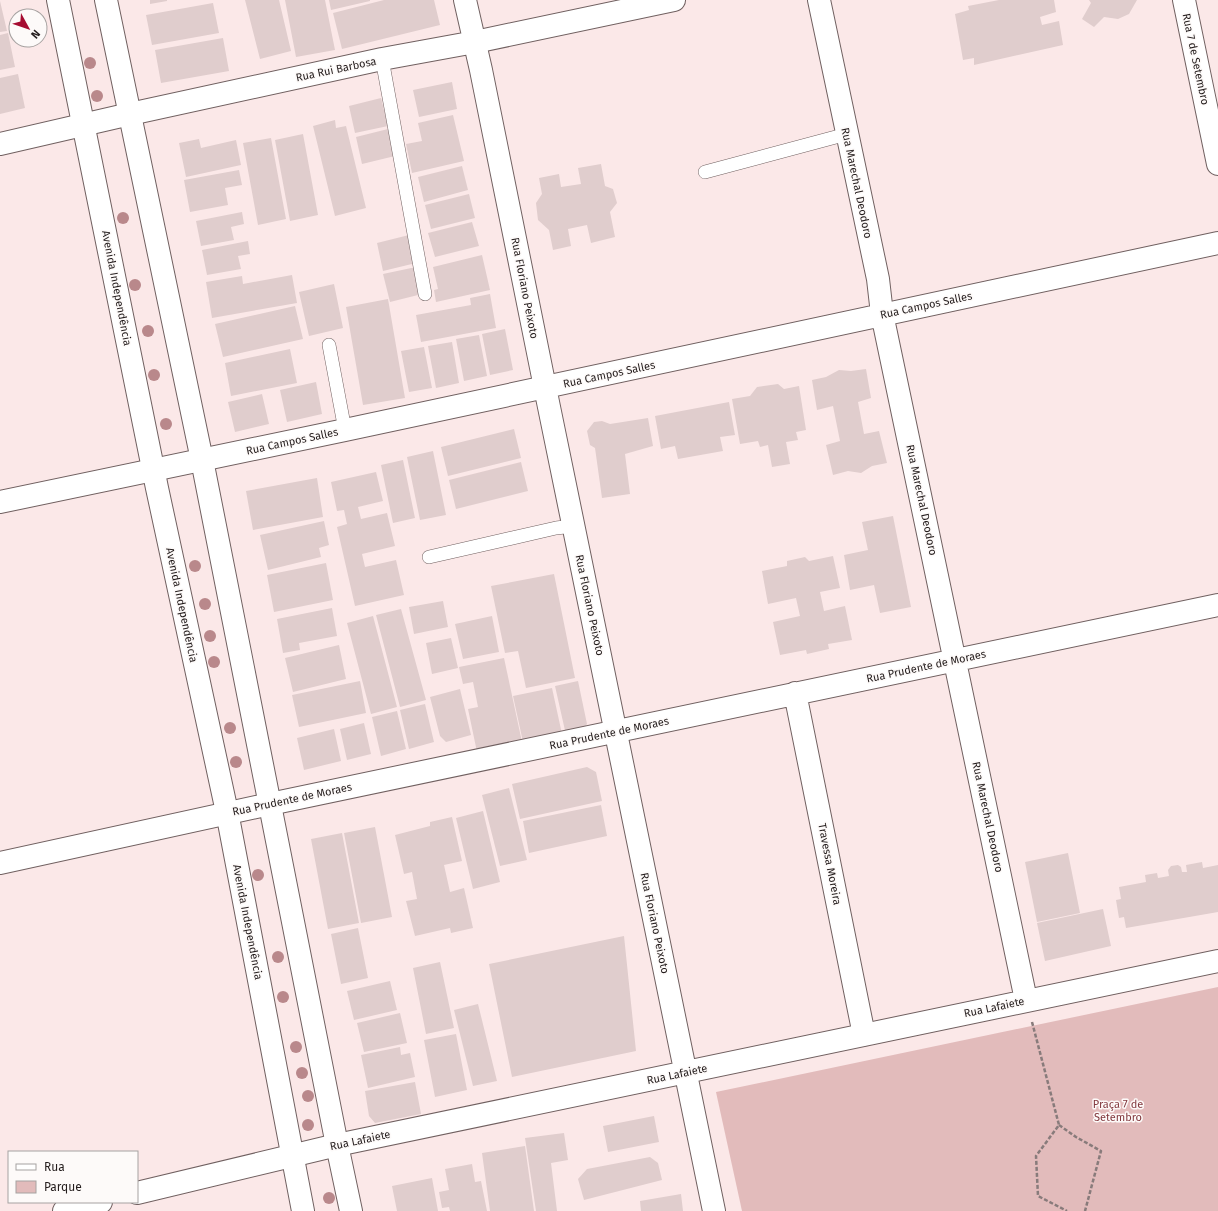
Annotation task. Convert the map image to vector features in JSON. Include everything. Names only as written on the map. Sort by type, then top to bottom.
[{"type":"street","name":"Avenida Independência","points":[[58,0],[154,470],[227,812],[303,1211]]},
{"type":"street","points":[[106,0],[202,460],[351,1211]]},
{"type":"street","name":"Rua Floriano Peixoto","points":[[465,0],[475,42],[714,1211]]},
{"type":"street","name":"Rua Rui Barbosa","points":[[0,144],[382,59],[475,42],[674,0]]},
{"type":"street","name":"Rua Marechal Deodoro","points":[[819,0],[878,279],[882,314],[956,659],[1026,1000]]},
{"type":"street","name":"Rua 7 de Setembro","points":[[1184,0],[1218,164]]},
{"type":"street","name":"Rua Campos Salles","points":[[0,502],[545,388],[882,314],[1218,244]]},
{"type":"street","name":"Rua Prudente de Moraes","points":[[0,863],[227,812],[1218,605]]},
{"type":"street","name":"Travessa Moreira","points":[[795,693],[864,1035]]},
{"type":"street","name":"Rua Lafaiete","points":[[138,1193],[337,1145],[1218,961]]},
{"type":"street","points":[[64,1211],[97,1203]]},
{"type":"lane","points":[[382,59],[425,294]]},
{"type":"lane","points":[[705,172],[847,134]]},
{"type":"lane","points":[[329,346],[345,430]]},
{"type":"lane","points":[[429,557],[556,528],[573,526]]},
{"type":"path","points":[[1026,1000],[1059,1125],[1076,1137],[1101,1151],[1085,1211]]},
{"type":"path","points":[[1059,1125],[1036,1156],[1038,1196],[1067,1211]]},
{"type":"green space","name":"Praça 7 de Setembro","points":[[1218,987],[1218,1211],[742,1211],[716,1092]]},
{"type":"building","points":[[150,0],[167,0],[167,1],[150,4]]},
{"type":"building","points":[[245,0],[279,0],[291,51],[260,59]]},
{"type":"building","points":[[285,0],[325,0],[335,50],[296,57]]},
{"type":"building","points":[[329,0],[370,0],[370,1],[331,10]]},
{"type":"building","points":[[384,0],[434,0],[440,25],[342,49],[333,13]]},
{"type":"building","points":[[999,0],[1054,0],[1056,12],[1040,17],[1042,25],[1059,21],[1063,45],[974,65],[974,58],[963,60],[955,14],[969,10],[968,6]]},
{"type":"building","points":[[1089,0],[1137,0],[1129,14],[1118,19],[1104,17],[1094,27],[1082,19],[1091,3]]},
{"type":"building","points":[[0,1],[7,31],[0,32]]},
{"type":"building","points":[[213,3],[219,33],[152,45],[146,15]]},
{"type":"building","points":[[8,33],[8,48],[11,48],[15,67],[0,70],[0,35]]},
{"type":"building","points":[[223,38],[229,71],[161,83],[155,50]]},
{"type":"building","points":[[18,74],[25,108],[0,114],[0,78]]},
{"type":"building","points":[[452,82],[457,109],[419,117],[413,90]]},
{"type":"building","points":[[381,98],[388,126],[355,133],[349,106]]},
{"type":"building","points":[[453,115],[464,161],[412,173],[406,144],[422,141],[418,123]]},
{"type":"building","points":[[335,120],[336,128],[346,126],[366,208],[335,216],[313,126]]},
{"type":"building","points":[[388,129],[395,156],[362,164],[356,137]]},
{"type":"building","points":[[303,134],[318,215],[290,221],[275,140]]},
{"type":"building","points":[[271,138],[286,219],[258,225],[243,143]]},
{"type":"building","points":[[199,139],[201,148],[236,140],[241,165],[186,177],[179,143]]},
{"type":"building","points":[[601,164],[605,186],[613,189],[617,203],[610,212],[615,237],[591,243],[587,225],[568,229],[571,246],[553,250],[549,230],[538,220],[536,203],[542,194],[539,178],[559,174],[561,187],[581,184],[578,168]]},
{"type":"building","points":[[462,166],[468,190],[424,202],[418,177]]},
{"type":"building","points":[[239,170],[242,185],[225,188],[228,205],[190,212],[184,180]]},
{"type":"building","points":[[469,194],[475,218],[431,229],[425,205]]},
{"type":"building","points":[[242,212],[244,224],[231,227],[234,240],[201,246],[196,221]]},
{"type":"building","points":[[472,222],[479,246],[435,257],[428,233]]},
{"type":"building","points":[[409,235],[416,263],[383,271],[377,243]]},
{"type":"building","points":[[248,241],[250,254],[238,256],[241,269],[207,275],[202,250]]},
{"type":"building","points":[[482,255],[490,290],[436,302],[434,290],[438,289],[433,267]]},
{"type":"building","points":[[416,267],[422,294],[390,302],[383,274]]},
{"type":"building","points":[[292,275],[297,303],[212,318],[206,282],[242,276],[243,284]]},
{"type":"building","points":[[334,284],[343,328],[309,336],[299,292]]},
{"type":"building","points":[[490,294],[496,328],[421,342],[416,315],[471,305],[470,298]]},
{"type":"building","points":[[388,299],[405,398],[363,405],[346,307]]},
{"type":"building","points":[[295,306],[303,339],[223,357],[215,324]]},
{"type":"building","points":[[505,329],[513,370],[490,375],[482,334]]},
{"type":"building","points":[[479,335],[487,376],[464,381],[456,339]]},
{"type":"building","points":[[452,342],[459,383],[436,388],[428,346]]},
{"type":"building","points":[[424,347],[432,388],[409,392],[401,351]]},
{"type":"building","points":[[290,349],[297,383],[231,396],[225,363]]},
{"type":"building","points":[[866,369],[871,398],[858,402],[864,434],[879,431],[887,463],[872,466],[861,473],[848,471],[833,475],[826,445],[840,441],[833,406],[817,410],[812,380],[826,377],[839,370],[851,371]]},
{"type":"building","points":[[316,382],[322,414],[287,422],[280,390]]},
{"type":"building","points":[[778,384],[784,389],[799,386],[806,430],[796,432],[798,440],[786,442],[790,464],[772,467],[768,445],[760,447],[758,441],[740,444],[732,399],[750,396],[757,387]]},
{"type":"building","points":[[262,394],[269,424],[235,432],[228,402]]},
{"type":"building","points":[[729,402],[735,435],[720,437],[723,451],[678,459],[675,446],[661,449],[655,416]]},
{"type":"building","points":[[648,418],[653,446],[625,454],[630,494],[602,498],[595,448],[590,445],[587,431],[594,422],[602,421],[610,424]]},
{"type":"building","points":[[514,429],[521,458],[448,476],[441,447]]},
{"type":"building","points":[[433,451],[446,515],[420,520],[407,457]]},
{"type":"building","points":[[403,460],[415,518],[393,523],[381,465]]},
{"type":"building","points":[[521,462],[528,491],[456,509],[449,480]]},
{"type":"building","points":[[376,472],[383,501],[358,507],[361,519],[387,513],[395,546],[362,554],[365,567],[396,560],[404,595],[355,606],[337,527],[347,524],[344,510],[337,511],[331,482]]},
{"type":"building","points":[[317,478],[323,517],[253,530],[246,491]]},
{"type":"building","points":[[893,516],[911,607],[880,613],[874,585],[850,590],[844,555],[868,550],[862,522]]},
{"type":"building","points":[[324,521],[329,545],[319,548],[321,557],[268,570],[260,535]]},
{"type":"building","points":[[833,556],[840,588],[820,592],[824,611],[845,606],[852,640],[828,644],[829,649],[807,654],[806,650],[780,655],[773,622],[800,616],[796,598],[768,604],[762,571],[787,566],[787,561],[805,557],[809,561]]},
{"type":"building","points":[[326,563],[333,600],[274,612],[267,575]]},
{"type":"building","points":[[554,574],[575,678],[526,688],[518,651],[505,653],[491,586]]},
{"type":"building","points":[[443,601],[448,627],[414,634],[409,607]]},
{"type":"building","points":[[332,608],[337,636],[299,643],[300,650],[283,653],[277,619]]},
{"type":"building","points":[[401,609],[426,700],[400,707],[376,615]]},
{"type":"building","points":[[373,616],[397,707],[371,714],[347,623]]},
{"type":"building","points":[[492,616],[499,652],[463,659],[455,624]]},
{"type":"building","points":[[451,638],[458,668],[432,674],[426,643]]},
{"type":"building","points":[[339,645],[346,679],[293,692],[285,658]]},
{"type":"building","points":[[504,658],[522,742],[477,752],[468,709],[478,707],[473,682],[463,684],[459,667]]},
{"type":"building","points":[[360,681],[366,713],[299,727],[292,695]]},
{"type":"building","points":[[578,681],[587,724],[581,731],[566,735],[555,686]]},
{"type":"building","points":[[552,688],[562,734],[523,742],[513,696]]},
{"type":"building","points":[[460,689],[471,735],[446,742],[440,736],[430,697]]},
{"type":"building","points":[[425,704],[434,742],[409,749],[400,710]]},
{"type":"building","points":[[397,711],[406,749],[381,756],[372,717]]},
{"type":"building","points":[[364,723],[371,754],[347,760],[340,729]]},
{"type":"building","points":[[334,729],[341,761],[304,770],[297,738]]},
{"type":"building","points":[[587,767],[596,772],[602,801],[520,819],[512,784]]},
{"type":"building","points":[[509,788],[527,860],[500,866],[482,795]]},
{"type":"building","points":[[601,805],[607,836],[529,853],[523,821]]},
{"type":"building","points":[[483,811],[500,882],[473,889],[456,818]]},
{"type":"building","points":[[452,817],[462,861],[444,865],[450,892],[464,888],[473,928],[451,933],[450,928],[415,936],[406,901],[417,899],[412,872],[404,874],[395,835],[430,826],[430,822]]},
{"type":"building","points":[[375,827],[392,917],[361,923],[344,833]]},
{"type":"building","points":[[342,833],[359,923],[328,929],[311,839]]},
{"type":"building","points":[[1068,853],[1080,913],[1037,922],[1025,862]]},
{"type":"building","points":[[1202,862],[1203,868],[1218,865],[1218,912],[1126,928],[1124,917],[1119,918],[1116,900],[1121,899],[1119,887],[1146,882],[1145,875],[1157,873],[1158,878],[1169,876],[1168,870],[1171,866],[1178,865],[1181,867],[1182,872],[1187,872],[1186,865]]},
{"type":"building","points":[[1103,909],[1111,946],[1045,961],[1037,923]]},
{"type":"building","points":[[358,928],[368,978],[341,984],[331,934]]},
{"type":"building","points":[[624,936],[636,1051],[512,1077],[489,964]]},
{"type":"building","points":[[440,962],[454,1028],[426,1034],[413,968]]},
{"type":"building","points":[[390,981],[397,1010],[354,1020],[347,991]]},
{"type":"building","points":[[478,1004],[497,1081],[473,1086],[454,1010]]},
{"type":"building","points":[[400,1013],[407,1043],[364,1052],[357,1023]]},
{"type":"building","points":[[456,1034],[467,1090],[435,1097],[424,1040]]},
{"type":"building","points":[[400,1047],[401,1055],[410,1053],[415,1077],[368,1088],[361,1055]]},
{"type":"building","points":[[415,1082],[421,1114],[375,1123],[369,1116],[365,1091]]},
{"type":"building","points":[[654,1116],[659,1142],[608,1152],[603,1126]]},
{"type":"building","points":[[564,1133],[568,1160],[551,1163],[557,1211],[536,1211],[525,1138]]},
{"type":"building","points":[[525,1146],[534,1211],[490,1211],[482,1153]]},
{"type":"building","points":[[650,1157],[658,1163],[662,1180],[584,1200],[578,1179],[587,1169]]},
{"type":"building","points":[[472,1164],[475,1182],[481,1181],[487,1211],[450,1211],[449,1207],[442,1208],[439,1192],[449,1190],[445,1169]]},
{"type":"building","points":[[432,1178],[438,1211],[397,1211],[392,1186]]},
{"type":"building","points":[[681,1194],[683,1211],[641,1211],[640,1201]]}]
